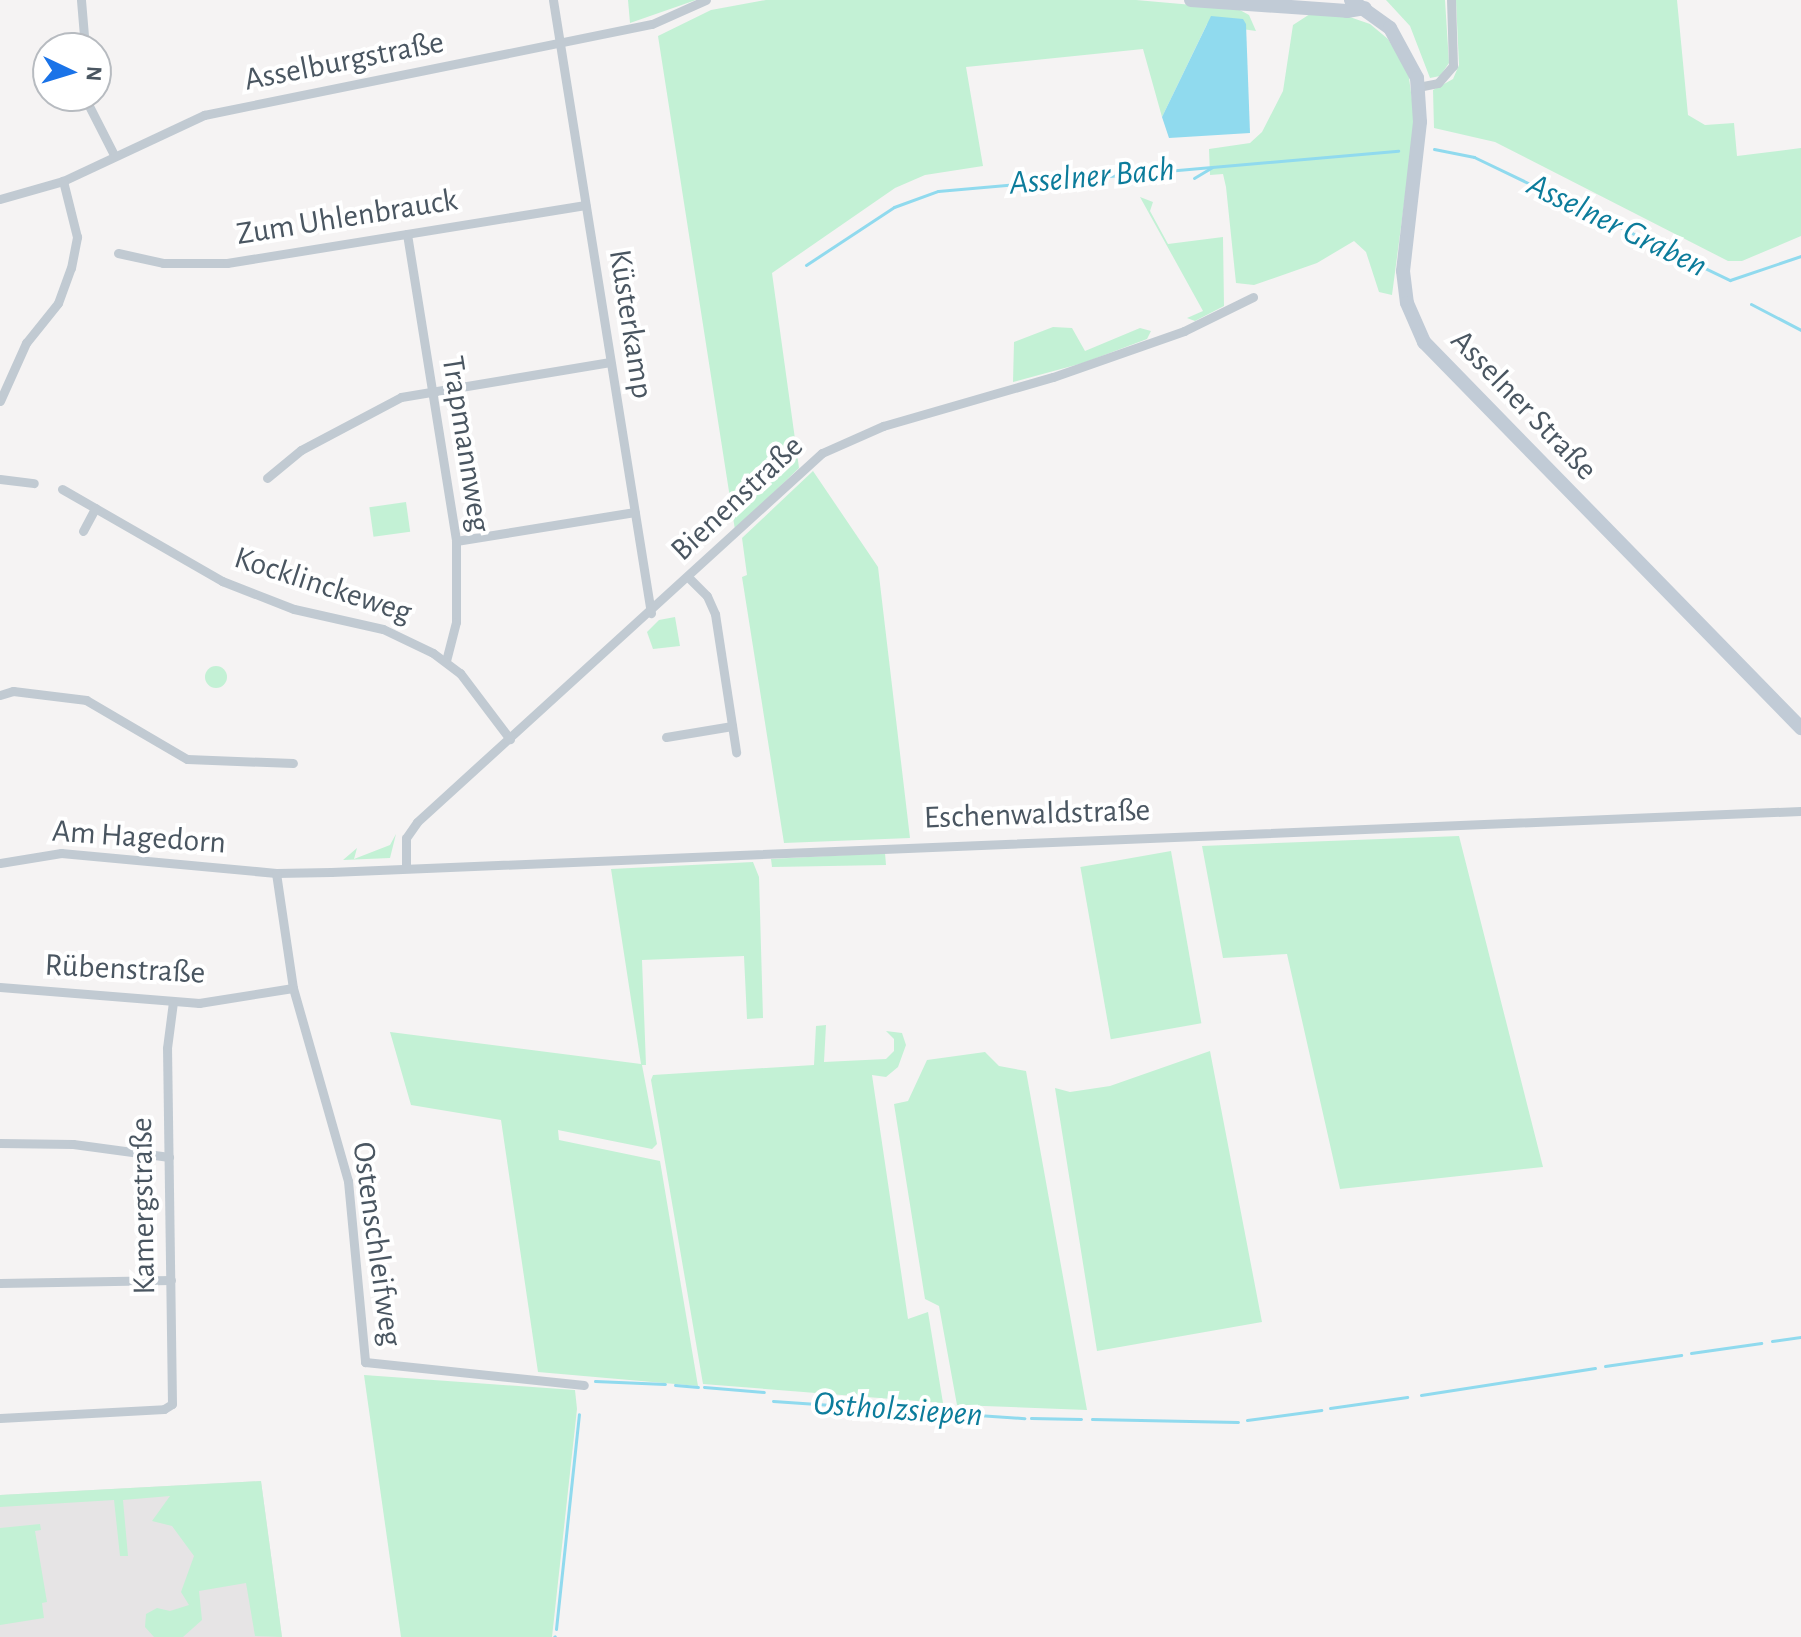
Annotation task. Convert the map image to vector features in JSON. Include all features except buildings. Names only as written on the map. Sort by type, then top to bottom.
[{"type":"main road","points":[[1191,0],[1365,8]]},
{"type":"main road","name":"Asselner Straße","points":[[1351,0],[1390,28],[1409,57],[1418,87],[1420,122],[1403,271],[1407,303],[1424,342],[1801,728]]},
{"type":"street","points":[[81,0],[84,32]]},
{"type":"street","name":"Küsterkamp","points":[[553,0],[651,613]]},
{"type":"street","name":"Asselburgstraße","points":[[0,199],[63,181],[204,115],[673,19],[706,0]]},
{"type":"street","points":[[1418,87],[1438,83],[1453,66],[1451,0]]},
{"type":"street","points":[[92,112],[114,155]]},
{"type":"street","points":[[0,401],[26,343],[58,303],[71,268],[77,237],[63,181]]},
{"type":"street","name":"Zum Uhlenbrauck","points":[[118,253],[163,263],[227,263],[585,205]]},
{"type":"street","name":"Trapmannweg","points":[[407,234],[456,541],[456,622],[446,661]]},
{"type":"street","name":"Bienenstraße","points":[[406,867],[410,831],[831,447],[883,426],[1053,377],[1184,331],[1253,297]]},
{"type":"street","points":[[267,478],[301,450],[401,397],[610,362]]},
{"type":"street","points":[[0,479],[34,483]]},
{"type":"street","name":"Kocklinckeweg","points":[[62,489],[222,581],[294,609],[383,629],[446,661],[510,739]]},
{"type":"street","points":[[83,531],[95,508]]},
{"type":"street","points":[[456,541],[635,512]]},
{"type":"street","points":[[689,578],[707,596],[715,614],[736,752]]},
{"type":"street","points":[[0,695],[13,691],[86,700],[187,759],[293,763]]},
{"type":"street","points":[[666,737],[732,726]]},
{"type":"street","name":"Eschenwaldstraße","points":[[276,873],[1801,811]]},
{"type":"street","name":"Am Hagedorn","points":[[0,863],[75,854],[276,873]]},
{"type":"street","name":"Ostenschleifweg","points":[[276,873],[293,988],[348,1181],[365,1362],[584,1385]]},
{"type":"street","name":"Rübenstraße","points":[[0,987],[173,1002],[293,988]]},
{"type":"street","name":"Kamergstraße","points":[[0,1418],[168,1408],[173,1398],[167,1048],[173,1002]]},
{"type":"street","points":[[0,1143],[73,1144],[169,1157]]},
{"type":"street","points":[[0,1283],[171,1280]]},
{"type":"shaded area","points":[[261,1481],[282,1637],[0,1637],[0,1495]]},
{"type":"green space","points":[[628,0],[696,0],[630,23]]},
{"type":"green space","points":[[766,0],[1136,0],[1238,9],[1249,15],[1256,31],[1207,24],[1162,117],[1143,49],[966,67],[983,166],[925,175],[895,188],[772,273],[799,468],[735,530],[658,36],[711,10]]},
{"type":"green space","points":[[1386,0],[1445,0],[1449,63],[1440,76],[1430,78],[1410,26]]},
{"type":"green space","points":[[1456,0],[1677,0],[1688,115],[1705,125],[1734,123],[1737,156],[1801,148],[1801,236],[1742,261],[1728,261],[1495,142],[1434,128],[1433,90],[1453,79],[1459,65]]},
{"type":"green space","points":[[1310,14],[1341,14],[1370,24],[1388,39],[1408,71],[1415,121],[1392,295],[1379,292],[1366,252],[1354,241],[1317,263],[1254,285],[1236,283],[1226,187],[1223,174],[1210,175],[1209,149],[1250,143],[1262,132],[1283,91],[1293,25]]},
{"type":"green space","points":[[1140,197],[1153,202],[1150,211],[1168,244],[1223,237],[1224,306],[1195,321],[1187,318],[1203,311]]},
{"type":"green space","points":[[1053,327],[1072,328],[1085,351],[1140,328],[1151,331],[1147,339],[1083,363],[1013,382],[1014,342]]},
{"type":"green space","points":[[813,471],[878,567],[910,838],[784,843],[742,577],[747,575],[742,538]]},
{"type":"green space","points":[[406,502],[410,532],[374,537],[369,507]]},
{"type":"green space","points":[[675,617],[680,646],[653,649],[647,632],[659,620]]},
{"type":"green space","points":[[216,666],[224,669],[227,677],[224,685],[216,688],[208,685],[205,677],[208,669]]},
{"type":"green space","points":[[396,834],[390,858],[343,860],[357,848],[354,859],[390,845]]},
{"type":"green space","points":[[1459,836],[1543,1167],[1340,1189],[1287,954],[1223,958],[1202,846]]},
{"type":"green space","points":[[1171,851],[1201,1023],[1111,1039],[1080,867]]},
{"type":"green space","points":[[885,853],[886,865],[772,867],[771,859]]},
{"type":"green space","points":[[753,862],[759,877],[763,1018],[747,1019],[744,956],[642,960],[646,1065],[642,1065],[657,1144],[652,1149],[558,1130],[559,1140],[660,1161],[698,1386],[538,1372],[501,1120],[411,1105],[390,1032],[641,1064],[611,869]]},
{"type":"green space","points":[[826,1025],[824,1062],[886,1059],[894,1051],[894,1039],[886,1031],[902,1033],[906,1045],[898,1067],[886,1077],[872,1075],[908,1319],[928,1312],[943,1403],[703,1384],[651,1080],[653,1075],[814,1065],[816,1026]]},
{"type":"green space","points":[[1210,1051],[1262,1322],[1097,1351],[1055,1088],[1070,1092],[1110,1086]]},
{"type":"green space","points":[[985,1052],[999,1066],[1026,1071],[1087,1410],[957,1405],[939,1306],[925,1299],[894,1104],[908,1101],[927,1060]]},
{"type":"green space","points":[[364,1375],[575,1390],[577,1409],[552,1637],[401,1637]]},
{"type":"green space","points":[[261,1481],[282,1637],[255,1636],[246,1583],[199,1591],[202,1620],[183,1637],[154,1637],[145,1627],[146,1614],[157,1608],[170,1611],[189,1605],[181,1592],[194,1556],[172,1526],[152,1521],[170,1496],[123,1500],[128,1556],[120,1556],[114,1500],[0,1507],[0,1495]]},
{"type":"green space","points":[[40,1524],[41,1530],[35,1531],[47,1602],[42,1603],[44,1618],[0,1625],[0,1528]]},
{"type":"water","points":[[1211,16],[1243,19],[1246,24],[1250,133],[1169,138],[1162,117]]},
{"type":"waterway","name":"Asselner Graben","points":[[1434,149],[1474,157],[1730,280],[1801,256]]},
{"type":"waterway","name":"Asselner Bach","points":[[806,265],[894,207],[938,191],[1398,151]]},
{"type":"waterway","points":[[1194,178],[1212,167]]},
{"type":"waterway","name":"Asselner Bach","points":[[1751,304],[1801,330]]},
{"type":"waterway","name":"Ostholzsiepen","points":[[1772,1341],[1801,1337]]},
{"type":"waterway","name":"Ostholzsiepen","points":[[1691,1353],[1761,1343]]},
{"type":"waterway","name":"Ostholzsiepen","points":[[1605,1366],[1681,1355]]},
{"type":"waterway","name":"Ostholzsiepen","points":[[1421,1395],[1595,1368]]},
{"type":"waterway","name":"Ostholzsiepen","points":[[595,1381],[665,1384]]},
{"type":"waterway","name":"Ostholzsiepen","points":[[675,1385],[698,1387]]},
{"type":"waterway","name":"Ostholzsiepen","points":[[704,1387],[764,1392]]},
{"type":"waterway","name":"Ostholzsiepen","points":[[1330,1408],[1407,1397]]},
{"type":"waterway","name":"Ostholzsiepen","points":[[773,1401],[1024,1418]]},
{"type":"waterway","name":"Ostholzsiepen","points":[[1247,1420],[1321,1410]]},
{"type":"waterway","name":"Ostholzsiepen","points":[[556,1629],[579,1414]]},
{"type":"waterway","name":"Ostholzsiepen","points":[[1031,1418],[1081,1419]]},
{"type":"waterway","name":"Ostholzsiepen","points":[[1092,1419],[1238,1422]]}]
